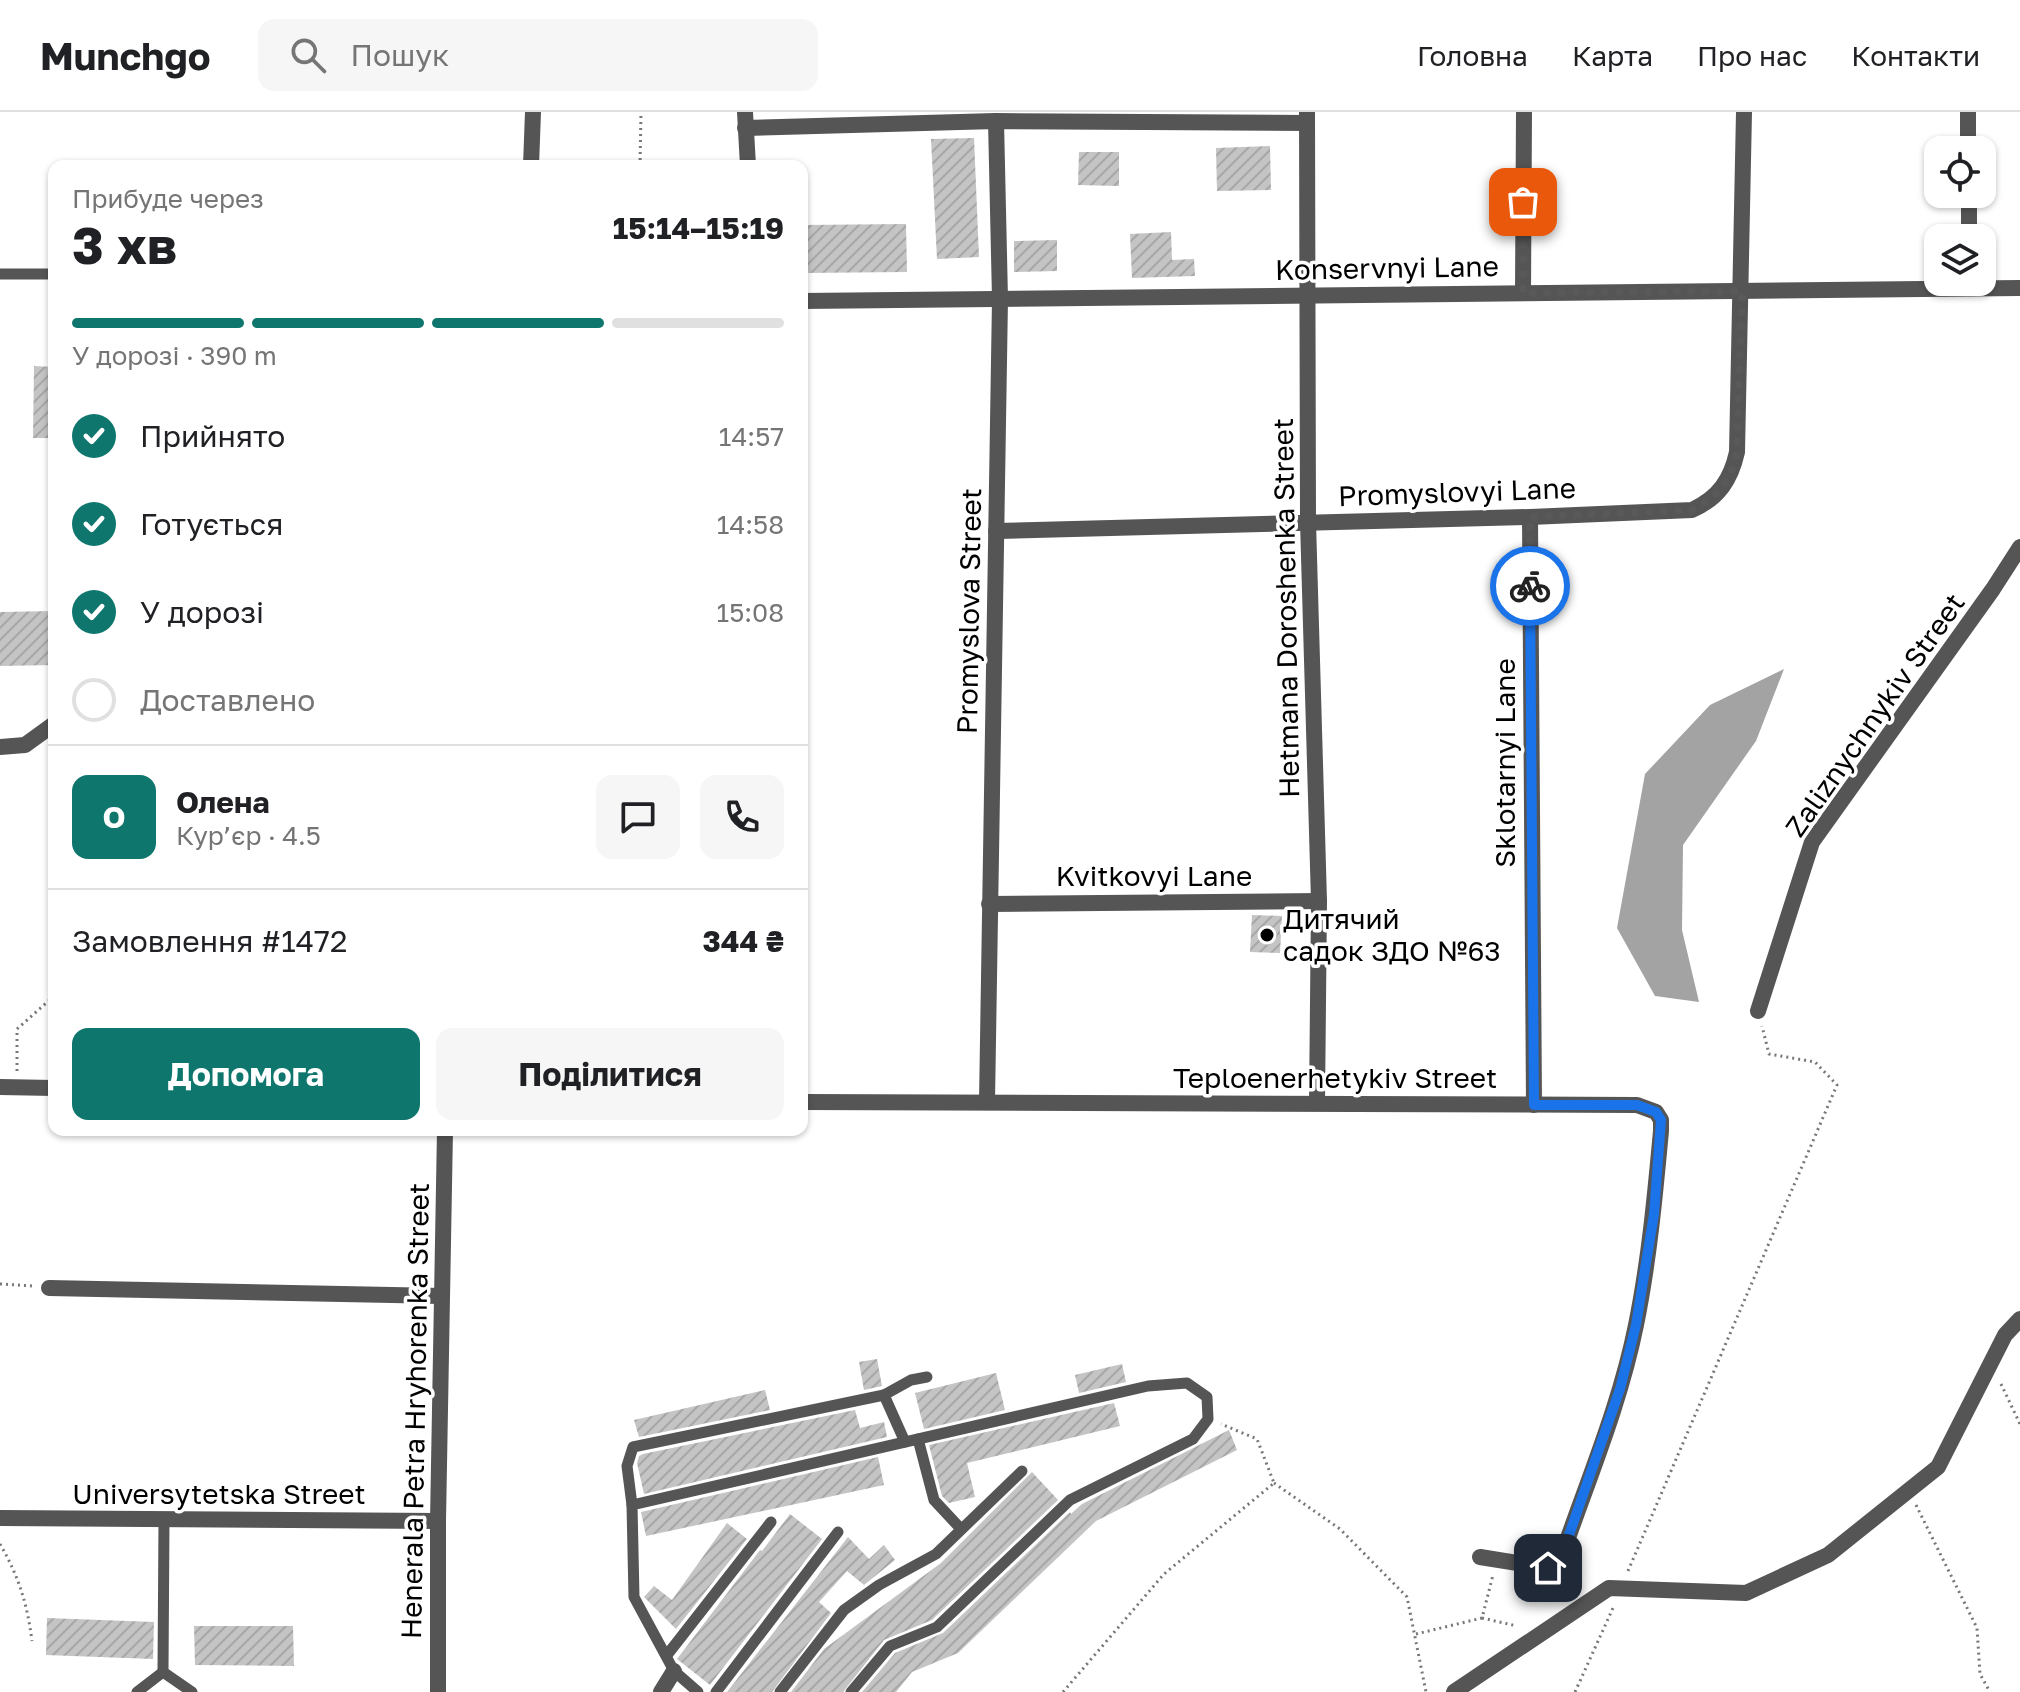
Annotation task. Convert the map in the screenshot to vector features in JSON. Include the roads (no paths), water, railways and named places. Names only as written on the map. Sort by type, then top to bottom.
[{"type":"street","points":[[531,160],[533,112]]},
{"type":"street","points":[[1523,293],[1524,112]]},
{"type":"street","points":[[1742,291],[1744,112]]},
{"type":"street","points":[[1968,112],[1968,136]]},
{"type":"street","points":[[748,160],[745,120],[1307,118]]},
{"type":"street","name":"Hetmana Doroshenka Street","points":[[1307,118],[1308,522],[1319,901],[1317,1103]]},
{"type":"street","name":"Promyslova Street","points":[[987,1102],[1000,299],[996,121]]},
{"type":"street","name":"Konservnyi Lane","points":[[808,301],[1924,287]]},
{"type":"street","name":"Konservnyi Lane","points":[[1996,287],[2020,288]]},
{"type":"street","name":"Promyslovyi Lane","points":[[996,531],[1692,510],[1713,499],[1720,491],[1733,468],[1737,452],[1742,291]]},
{"type":"street","name":"Sklotarnyi Lane","points":[[1530,517],[1534,1105]]},
{"type":"street","name":"Zaliznychnykiv Street","points":[[1758,1011],[1812,842],[2020,547]]},
{"type":"street","points":[[0,747],[25,745],[48,728]]},
{"type":"street","name":"Kvitkovyi Lane","points":[[989,904],[1319,901]]},
{"type":"street","points":[[0,1087],[48,1088]]},
{"type":"street","name":"Teploenerhetykiv Street","points":[[808,1102],[1637,1105],[1656,1112],[1661,1120],[1661,1131],[1654,1214],[1636,1325],[1620,1389],[1561,1558],[1548,1568],[1488,1558]]},
{"type":"street","name":"Henerala Petra Hryhorenka Street","points":[[438,1692],[445,1136]]},
{"type":"street","points":[[49,1288],[442,1296]]},
{"type":"street","points":[[1454,1692],[1609,1588],[1746,1593],[1828,1555],[1938,1467],[2005,1335],[2020,1319]]},
{"type":"street","name":"Universytetska Street","points":[[0,1518],[438,1521]]},
{"type":"street","points":[[661,1692],[674,1671]]},
{"type":"lane","points":[[0,274],[48,274]]},
{"type":"lane","points":[[698,1692],[674,1671],[634,1597],[632,1505],[627,1466],[633,1447],[884,1395],[911,1380],[927,1377]]},
{"type":"lane","points":[[632,1505],[1161,1385],[1187,1383],[1207,1397],[1208,1419],[1193,1439],[1070,1500],[937,1627],[890,1646],[851,1692]]},
{"type":"lane","points":[[884,1395],[905,1442]]},
{"type":"lane","points":[[918,1439],[934,1500],[961,1529]]},
{"type":"lane","points":[[780,1692],[844,1610],[879,1585],[936,1554],[1022,1471]]},
{"type":"lane","points":[[137,1692],[149,1688],[163,1672],[164,1520]]},
{"type":"lane","points":[[667,1655],[771,1522]]},
{"type":"lane","points":[[716,1692],[838,1532]]},
{"type":"lane","points":[[163,1672],[192,1692]]},
{"type":"place","name":"Дитячий садок ЗДО №63","points":[[1267,935]]}]
